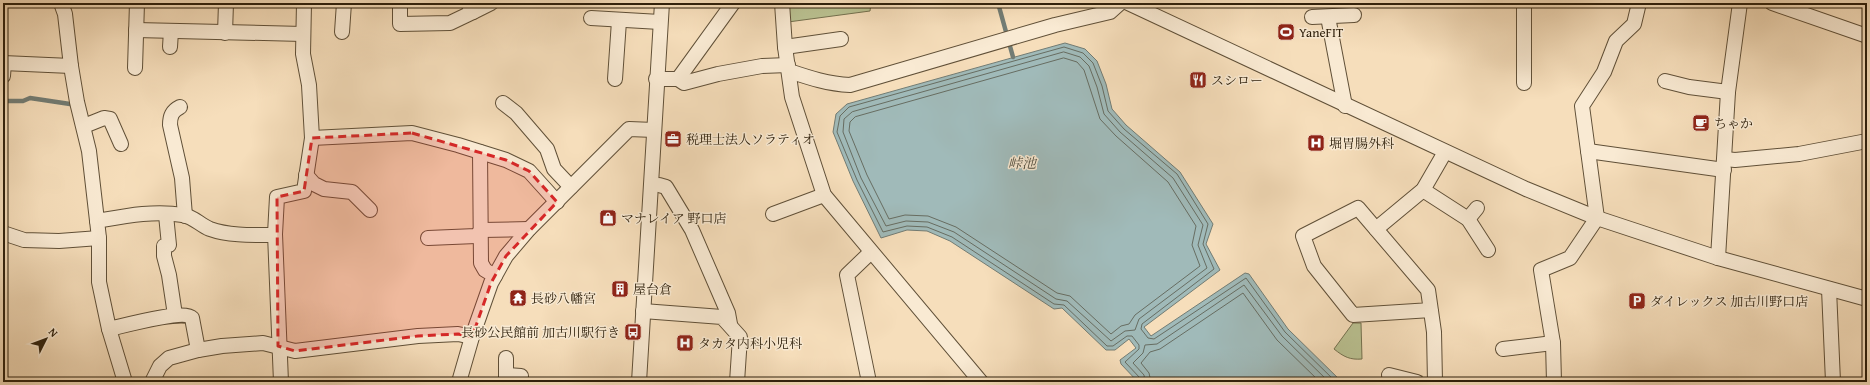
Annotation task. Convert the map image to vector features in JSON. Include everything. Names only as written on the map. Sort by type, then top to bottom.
[{"type":"street","points":[[61,3],[65,14],[77,102],[90,151],[99,238],[99,282],[125,382]]},
{"type":"street","points":[[135,68],[136,3]]},
{"type":"street","points":[[225,32],[226,3]]},
{"type":"street","points":[[281,382],[278,346],[275,235],[277,197],[304,191],[312,138],[309,84],[303,54],[304,3]]},
{"type":"street","points":[[342,32],[344,3]]},
{"type":"street","points":[[400,3],[400,24],[450,23],[470,7],[491,3]]},
{"type":"street","points":[[639,382],[656,79],[662,3]]},
{"type":"street","points":[[678,79],[733,3]]},
{"type":"street","points":[[782,3],[785,47],[792,98],[824,195],[981,382]]},
{"type":"street","points":[[656,79],[678,79],[684,83],[706,79],[718,74],[755,67],[788,68],[818,81],[850,85],[1055,25],[1110,12],[1120,3]]},
{"type":"street","points":[[1519,74],[1518,36],[1524,3]]},
{"type":"street","points":[[1554,382],[1554,344],[1541,270],[1570,258],[1597,218],[1582,106],[1604,72],[1616,41],[1634,24],[1639,3]]},
{"type":"street","points":[[1718,258],[1725,164],[1728,92],[1740,3]]},
{"type":"street","points":[[1772,3],[1867,36]]},
{"type":"street","points":[[1135,4],[1345,106],[1526,189],[1597,218],[1718,258],[1867,299]]},
{"type":"street","points":[[1312,17],[1354,15]]},
{"type":"street","points":[[1328,17],[1345,106]]},
{"type":"street","points":[[591,18],[619,21],[660,22]]},
{"type":"street","points":[[615,78],[619,21]]},
{"type":"street","points":[[136,30],[303,34]]},
{"type":"street","points":[[170,47],[171,31]]},
{"type":"street","points":[[785,47],[841,39]]},
{"type":"street","points":[[3,67],[71,66]]},
{"type":"street","points":[[1665,81],[1689,87],[1728,92]]},
{"type":"street","points":[[503,103],[516,113],[547,149],[554,169],[572,187]]},
{"type":"street","points":[[180,107],[175,109],[170,116],[170,125],[182,178],[185,216]]},
{"type":"street","points":[[84,126],[104,118],[110,119],[121,144]]},
{"type":"street","points":[[459,382],[490,283],[506,256],[529,229],[629,129],[654,130]]},
{"type":"street","points":[[312,138],[412,133],[506,160],[529,171],[557,202]]},
{"type":"street","points":[[1588,151],[1725,164],[1735,160],[1800,159],[1867,141]]},
{"type":"street","points":[[480,152],[482,267],[495,276]]},
{"type":"street","points":[[1376,229],[1423,190],[1445,152]]},
{"type":"street","points":[[306,175],[314,184],[324,189],[352,192],[370,210]]},
{"type":"street","points":[[658,185],[666,187],[692,230],[728,313],[730,324]]},
{"type":"street","points":[[1423,190],[1468,219],[1488,250]]},
{"type":"street","points":[[773,214],[824,195]]},
{"type":"street","points":[[1431,310],[1353,315],[1314,266],[1303,236],[1358,208],[1428,290],[1431,310],[1434,332],[1435,382]]},
{"type":"street","points":[[1468,219],[1477,208]]},
{"type":"street","points":[[97,221],[138,214],[185,216],[192,218],[210,229],[228,232],[275,235]]},
{"type":"street","points":[[166,215],[169,245],[164,246],[164,256],[169,275],[175,315]]},
{"type":"street","points":[[428,238],[476,236],[482,230],[529,229]]},
{"type":"street","points":[[3,233],[24,240],[59,241],[99,238]]},
{"type":"street","points":[[869,382],[847,275],[871,252]]},
{"type":"street","points":[[1829,289],[1833,382]]},
{"type":"street","points":[[643,311],[722,317],[730,324],[740,337],[736,382]]},
{"type":"street","points":[[110,329],[175,315],[189,316],[192,318],[198,350]]},
{"type":"street","points":[[152,382],[160,366],[169,358],[198,350],[222,346],[263,343],[295,351],[418,336],[458,334],[472,337]]},
{"type":"street","points":[[1502,349],[1554,344]]},
{"type":"street","points":[[506,358],[506,379],[521,376]]},
{"type":"street","points":[[1389,375],[1417,382]]},
{"type":"highlighted area","points":[[412,133],[506,160],[529,171],[557,202],[506,256],[491,283],[472,337],[458,334],[418,336],[295,351],[278,346],[277,197],[304,191],[312,138]]},
{"type":"green space","points":[[786,3],[871,3],[870,11],[788,22]]},
{"type":"green space","points":[[1353,323],[1361,323],[1362,359],[1347,357],[1334,349]]},
{"type":"water","name":"峠池","points":[[1065,43],[1085,49],[1097,61],[1106,84],[1112,109],[1126,125],[1180,172],[1213,224],[1206,244],[1220,270],[1144,327],[1151,336],[1245,273],[1249,274],[1288,329],[1342,382],[1138,382],[1121,364],[1120,360],[1136,348],[1129,339],[1115,350],[1106,350],[1062,308],[1054,309],[950,241],[927,231],[907,230],[881,238],[853,181],[833,132],[836,114],[847,104]]},
{"type":"waterway","points":[[998,3],[1013,57]]},
{"type":"waterway","points":[[3,101],[23,101],[30,98],[70,104]]},
{"type":"place","name":"YaneFIT","points":[[1286,32]]},
{"type":"place","name":"スシロー","points":[[1198,80]]},
{"type":"place","name":"ちゃか","points":[[1701,123]]},
{"type":"place","name":"税理士法人ソラティオ","points":[[673,139]]},
{"type":"place","name":"堀胃腸外科","points":[[1316,143]]},
{"type":"place","name":"マナレイア 野口店","points":[[608,218]]},
{"type":"place","name":"屋台倉","points":[[620,289]]},
{"type":"place","name":"長砂八幡宮","points":[[518,298]]},
{"type":"place","name":"ダイレックス 加古川野口店","points":[[1637,301]]},
{"type":"place","name":"長砂公民館前 加古川駅行き","points":[[633,332]]},
{"type":"place","name":"タカタ内科小児科","points":[[685,343]]}]
